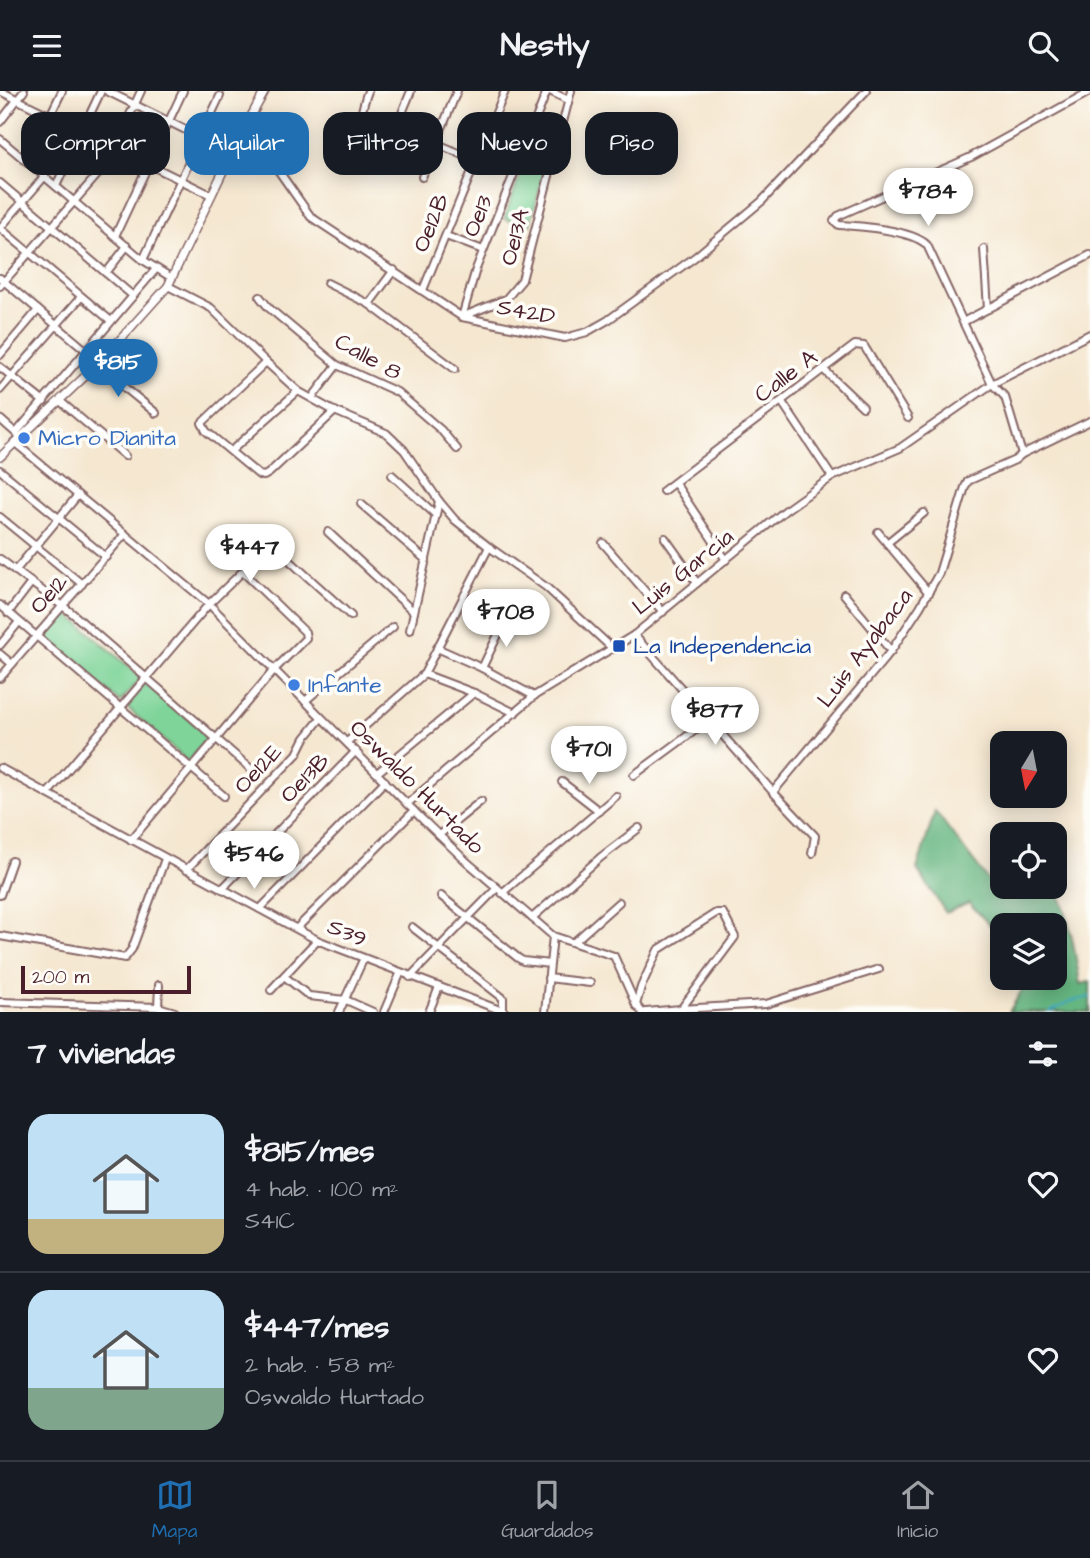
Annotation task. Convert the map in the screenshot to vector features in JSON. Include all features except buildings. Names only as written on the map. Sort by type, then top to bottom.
[{"type":"street","points":[[0,122],[24,91]]},
{"type":"street","points":[[52,112],[62,91]]},
{"type":"street","points":[[91,112],[101,91]]},
{"type":"street","points":[[107,91],[151,112]]},
{"type":"street","points":[[132,112],[141,91]]},
{"type":"street","points":[[170,118],[183,91]]},
{"type":"street","points":[[253,112],[265,91]]},
{"type":"street","points":[[361,112],[368,91]]},
{"type":"street","points":[[402,112],[411,91]]},
{"type":"street","points":[[443,125],[457,91]]},
{"type":"street","name":"Oe12B","points":[[496,112],[505,91]]},
{"type":"street","points":[[548,91],[568,100]]},
{"type":"street","name":"Oe13","points":[[462,317],[483,250],[548,91]]},
{"type":"street","name":"Oe13A","points":[[462,317],[506,299],[522,280],[571,91]]},
{"type":"street","name":"S42D","points":[[282,175],[311,217],[462,317],[565,338],[587,333],[608,320],[695,257],[762,201],[866,91]]},
{"type":"street","points":[[0,92],[43,112]]},
{"type":"street","points":[[1022,454],[1005,397],[992,384],[923,240],[884,230],[834,223],[835,219],[971,157],[1089,92]]},
{"type":"street","points":[[212,112],[220,96]]},
{"type":"street","points":[[0,139],[21,156]]},
{"type":"street","points":[[143,260],[184,171]]},
{"type":"street","points":[[170,174],[211,195]]},
{"type":"street","points":[[56,186],[61,175]]},
{"type":"street","points":[[97,175],[1,282],[57,325],[156,413]]},
{"type":"street","points":[[115,236],[143,175]]},
{"type":"street","points":[[17,437],[99,363],[170,282],[221,175]]},
{"type":"street","name":"Oe12B","points":[[423,290],[469,175]]},
{"type":"street","points":[[111,321],[0,228],[45,176],[170,282],[211,308],[298,391],[335,411],[386,433],[404,450],[439,501],[456,520],[546,587],[613,649]]},
{"type":"street","points":[[0,183],[133,296]]},
{"type":"street","points":[[446,236],[483,250]]},
{"type":"street","points":[[106,273],[127,246]]},
{"type":"street","points":[[984,249],[988,309]]},
{"type":"street","points":[[963,322],[1090,255]]},
{"type":"street","points":[[0,457],[86,350],[156,269]]},
{"type":"street","points":[[369,304],[394,270]]},
{"type":"street","points":[[327,283],[369,304],[455,369]]},
{"type":"street","points":[[0,390],[81,297]]},
{"type":"street","name":"Calle 8","points":[[260,297],[337,365],[397,392],[441,430],[457,449]]},
{"type":"street","points":[[0,355],[37,310]]},
{"type":"street","name":"Luis García","points":[[407,804],[534,696],[634,635],[787,509],[832,477],[900,448],[992,384],[1090,334]]},
{"type":"street","name":"Calle A","points":[[663,491],[855,345],[863,345],[908,418]]},
{"type":"street","points":[[266,362],[202,423],[206,431],[259,475],[264,476],[335,411]]},
{"type":"street","points":[[312,398],[337,365]]},
{"type":"street","points":[[0,367],[44,402]]},
{"type":"street","points":[[824,370],[863,407]]},
{"type":"street","points":[[231,451],[298,391]]},
{"type":"street","points":[[60,401],[125,456]]},
{"type":"street","points":[[782,402],[832,477]]},
{"type":"street","name":"Oswaldo Hurtado","points":[[0,419],[78,495],[209,604],[414,811],[553,936]]},
{"type":"street","name":"Luis Ayabaca","points":[[773,792],[891,651],[929,593],[939,573],[968,481],[1090,421]]},
{"type":"street","points":[[0,470],[106,557]]},
{"type":"street","points":[[392,475],[436,515]]},
{"type":"street","points":[[675,483],[726,560]]},
{"type":"street","points":[[15,571],[78,495]]},
{"type":"street","points":[[410,630],[439,501]]},
{"type":"street","points":[[362,504],[426,560]]},
{"type":"street","points":[[887,543],[924,513]]},
{"type":"street","points":[[0,517],[82,584]]},
{"type":"street","points":[[257,531],[351,616]]},
{"type":"street","points":[[328,532],[414,612]]},
{"type":"street","points":[[878,532],[929,593]]},
{"type":"street","name":"Oe12","points":[[0,678],[125,534]]},
{"type":"street","points":[[665,538],[697,583]]},
{"type":"street","points":[[603,543],[663,611]]},
{"type":"street","points":[[48,793],[209,604],[271,544]]},
{"type":"street","points":[[489,547],[424,674],[474,693],[515,713]]},
{"type":"street","points":[[0,559],[62,606],[251,769]]},
{"type":"street","points":[[131,840],[274,670],[307,635],[243,572]]},
{"type":"street","points":[[8,613],[31,583]]},
{"type":"street","points":[[844,594],[891,651]]},
{"type":"street","points":[[0,605],[224,796]]},
{"type":"street","points":[[482,668],[506,618]]},
{"type":"street","points":[[0,645],[19,622]]},
{"type":"street","points":[[305,701],[393,627]]},
{"type":"street","points":[[634,635],[815,836],[813,853]]},
{"type":"street","points":[[437,648],[534,696]]},
{"type":"street","points":[[0,654],[12,664]]},
{"type":"street","name":"Oe13B","points":[[347,742],[424,674]]},
{"type":"street","points":[[377,773],[474,693]]},
{"type":"street","name":"Oe12E","points":[[187,870],[297,754],[305,738],[321,718]]},
{"type":"street","points":[[634,775],[709,720]]},
{"type":"street","name":"Oe13B","points":[[222,889],[356,751]]},
{"type":"street","name":"S39","points":[[0,768],[317,940],[363,960],[504,1011]]},
{"type":"street","points":[[260,909],[385,781]]},
{"type":"street","points":[[562,782],[599,811]]},
{"type":"street","points":[[410,977],[500,890],[616,796]]},
{"type":"street","points":[[439,835],[481,800]]},
{"type":"street","points":[[297,928],[414,811]]},
{"type":"street","points":[[532,918],[601,857],[639,828]]},
{"type":"street","points":[[0,936],[125,958],[132,950],[165,859]]},
{"type":"street","points":[[0,895],[12,861]]},
{"type":"street","points":[[441,897],[523,961],[550,964]]},
{"type":"street","points":[[574,942],[619,902]]},
{"type":"street","points":[[636,1005],[658,950],[716,913],[723,913],[735,937],[681,1009]]},
{"type":"street","points":[[412,927],[503,998],[504,1011]]},
{"type":"street","points":[[545,1012],[553,936],[614,956],[636,1005],[644,1012],[766,1004],[879,969]]},
{"type":"street","points":[[271,990],[317,940]]},
{"type":"street","points":[[340,1012],[363,960]]},
{"type":"street","points":[[384,1012],[400,974]]},
{"type":"street","points":[[284,976],[309,996],[346,1000],[373,1012]]},
{"type":"street","points":[[548,978],[590,983]]},
{"type":"street","points":[[158,1007],[159,985]]},
{"type":"street","points":[[429,1012],[439,987]]},
{"type":"street","points":[[0,1002],[158,1007],[175,1012]]},
{"type":"street","points":[[474,1012],[479,1002]]},
{"type":"street","points":[[27,1003],[28,1012]]},
{"type":"green space","points":[[520,175],[543,175],[530,225],[504,219]]},
{"type":"green space","points":[[65,611],[142,678],[120,702],[40,635]]},
{"type":"green space","points":[[147,681],[209,736],[188,762],[124,705]]},
{"type":"green space","points":[[935,811],[990,883],[990,899],[1060,899],[1065,913],[990,913],[990,925],[969,903],[946,913],[917,869]]},
{"type":"green space","points":[[1067,919],[1080,984],[1090,982],[1090,1012],[1009,1012],[1022,990],[1067,990]]},
{"type":"waterway","points":[[1050,1012],[1069,1002],[1090,997]]},
{"type":"place","name":"Micro Dianita","points":[[24,438]]},
{"type":"place","name":"La Independencia","points":[[619,646]]},
{"type":"place","name":"Infante","points":[[294,685]]}]
